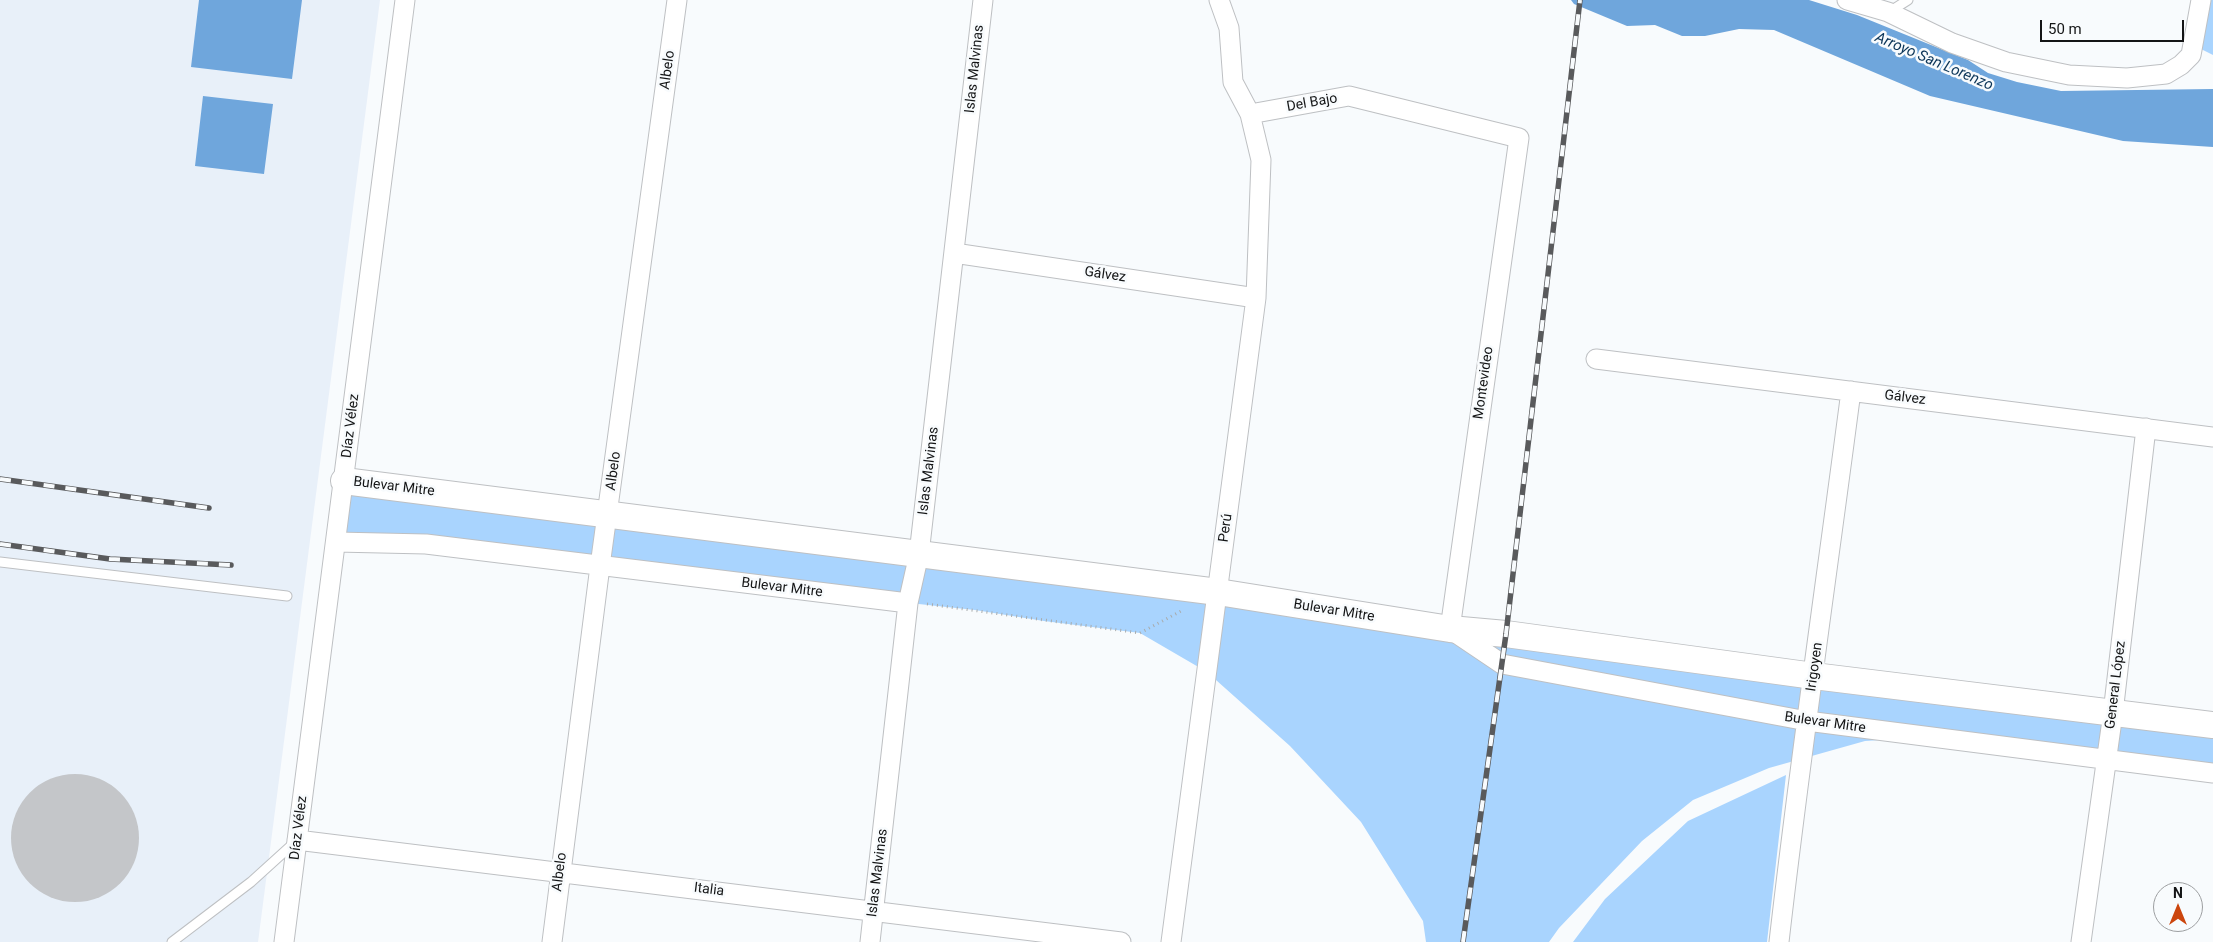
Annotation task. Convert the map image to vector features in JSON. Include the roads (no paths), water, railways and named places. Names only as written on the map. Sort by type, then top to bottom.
[{"type":"street","name":"Díaz Vélez","points":[[284,942],[405,0]]},
{"type":"street","name":"Albelo","points":[[552,942],[600,566],[677,0]]},
{"type":"street","name":"Islas Malvinas","points":[[870,942],[908,602],[919,554],[983,0]]},
{"type":"street","points":[[1219,0],[1230,28],[1234,82],[1250,114]]},
{"type":"street","points":[[1847,0],[1890,6],[1952,43],[2006,62],[2070,75],[2127,78],[2166,74],[2181,65],[2191,55],[2201,0]]},
{"type":"street","name":"Del Bajo","points":[[1250,114],[1349,96],[1518,138]]},
{"type":"street","name":"Perú","points":[[1171,942],[1256,298],[1261,160],[1250,114]]},
{"type":"street","name":"Montevideo","points":[[1450,629],[1518,138]]},
{"type":"street","name":"Gálvez","points":[[954,253],[1256,298]]},
{"type":"street","name":"Gálvez","points":[[1596,359],[2213,437]]},
{"type":"street","name":"Irigoyen","points":[[1779,942],[1800,760],[1814,676],[1851,391]]},
{"type":"street","name":"General López","points":[[2082,942],[2113,713],[2146,428]]},
{"type":"street","name":"Bulevar Mitre","points":[[344,481],[1218,592],[1450,629],[1506,634],[1814,676],[2213,725]]},
{"type":"street","name":"Bulevar Mitre","points":[[336,542],[426,544],[908,602]]},
{"type":"street","name":"Bulevar Mitre","points":[[1450,629],[1502,664],[1807,721],[2213,773]]},
{"type":"street","name":"Italia","points":[[297,840],[560,871],[1122,942]]},
{"type":"lane","points":[[1890,6],[1908,0]]},
{"type":"lane","points":[[0,562],[287,596]]},
{"type":"lane","points":[[172,942],[251,882],[297,840]]},
{"type":"water","points":[[199,0],[302,0],[292,79],[191,67]]},
{"type":"water","name":"Arroyo San Lorenzo","points":[[1571,0],[1809,0],[1857,15],[1968,60],[1988,73],[2017,82],[2061,91],[2213,89],[2213,147],[2123,141],[1930,96],[1774,30],[1739,29],[1705,36],[1682,36],[1655,25],[1627,26],[1574,4]]},
{"type":"water","points":[[203,96],[273,104],[264,174],[195,166]]},
{"type":"railway","points":[[1463,942],[1506,634],[1580,0]]},
{"type":"railway","points":[[0,479],[209,508]]},
{"type":"railway","points":[[0,544],[110,559],[231,565]]}]
